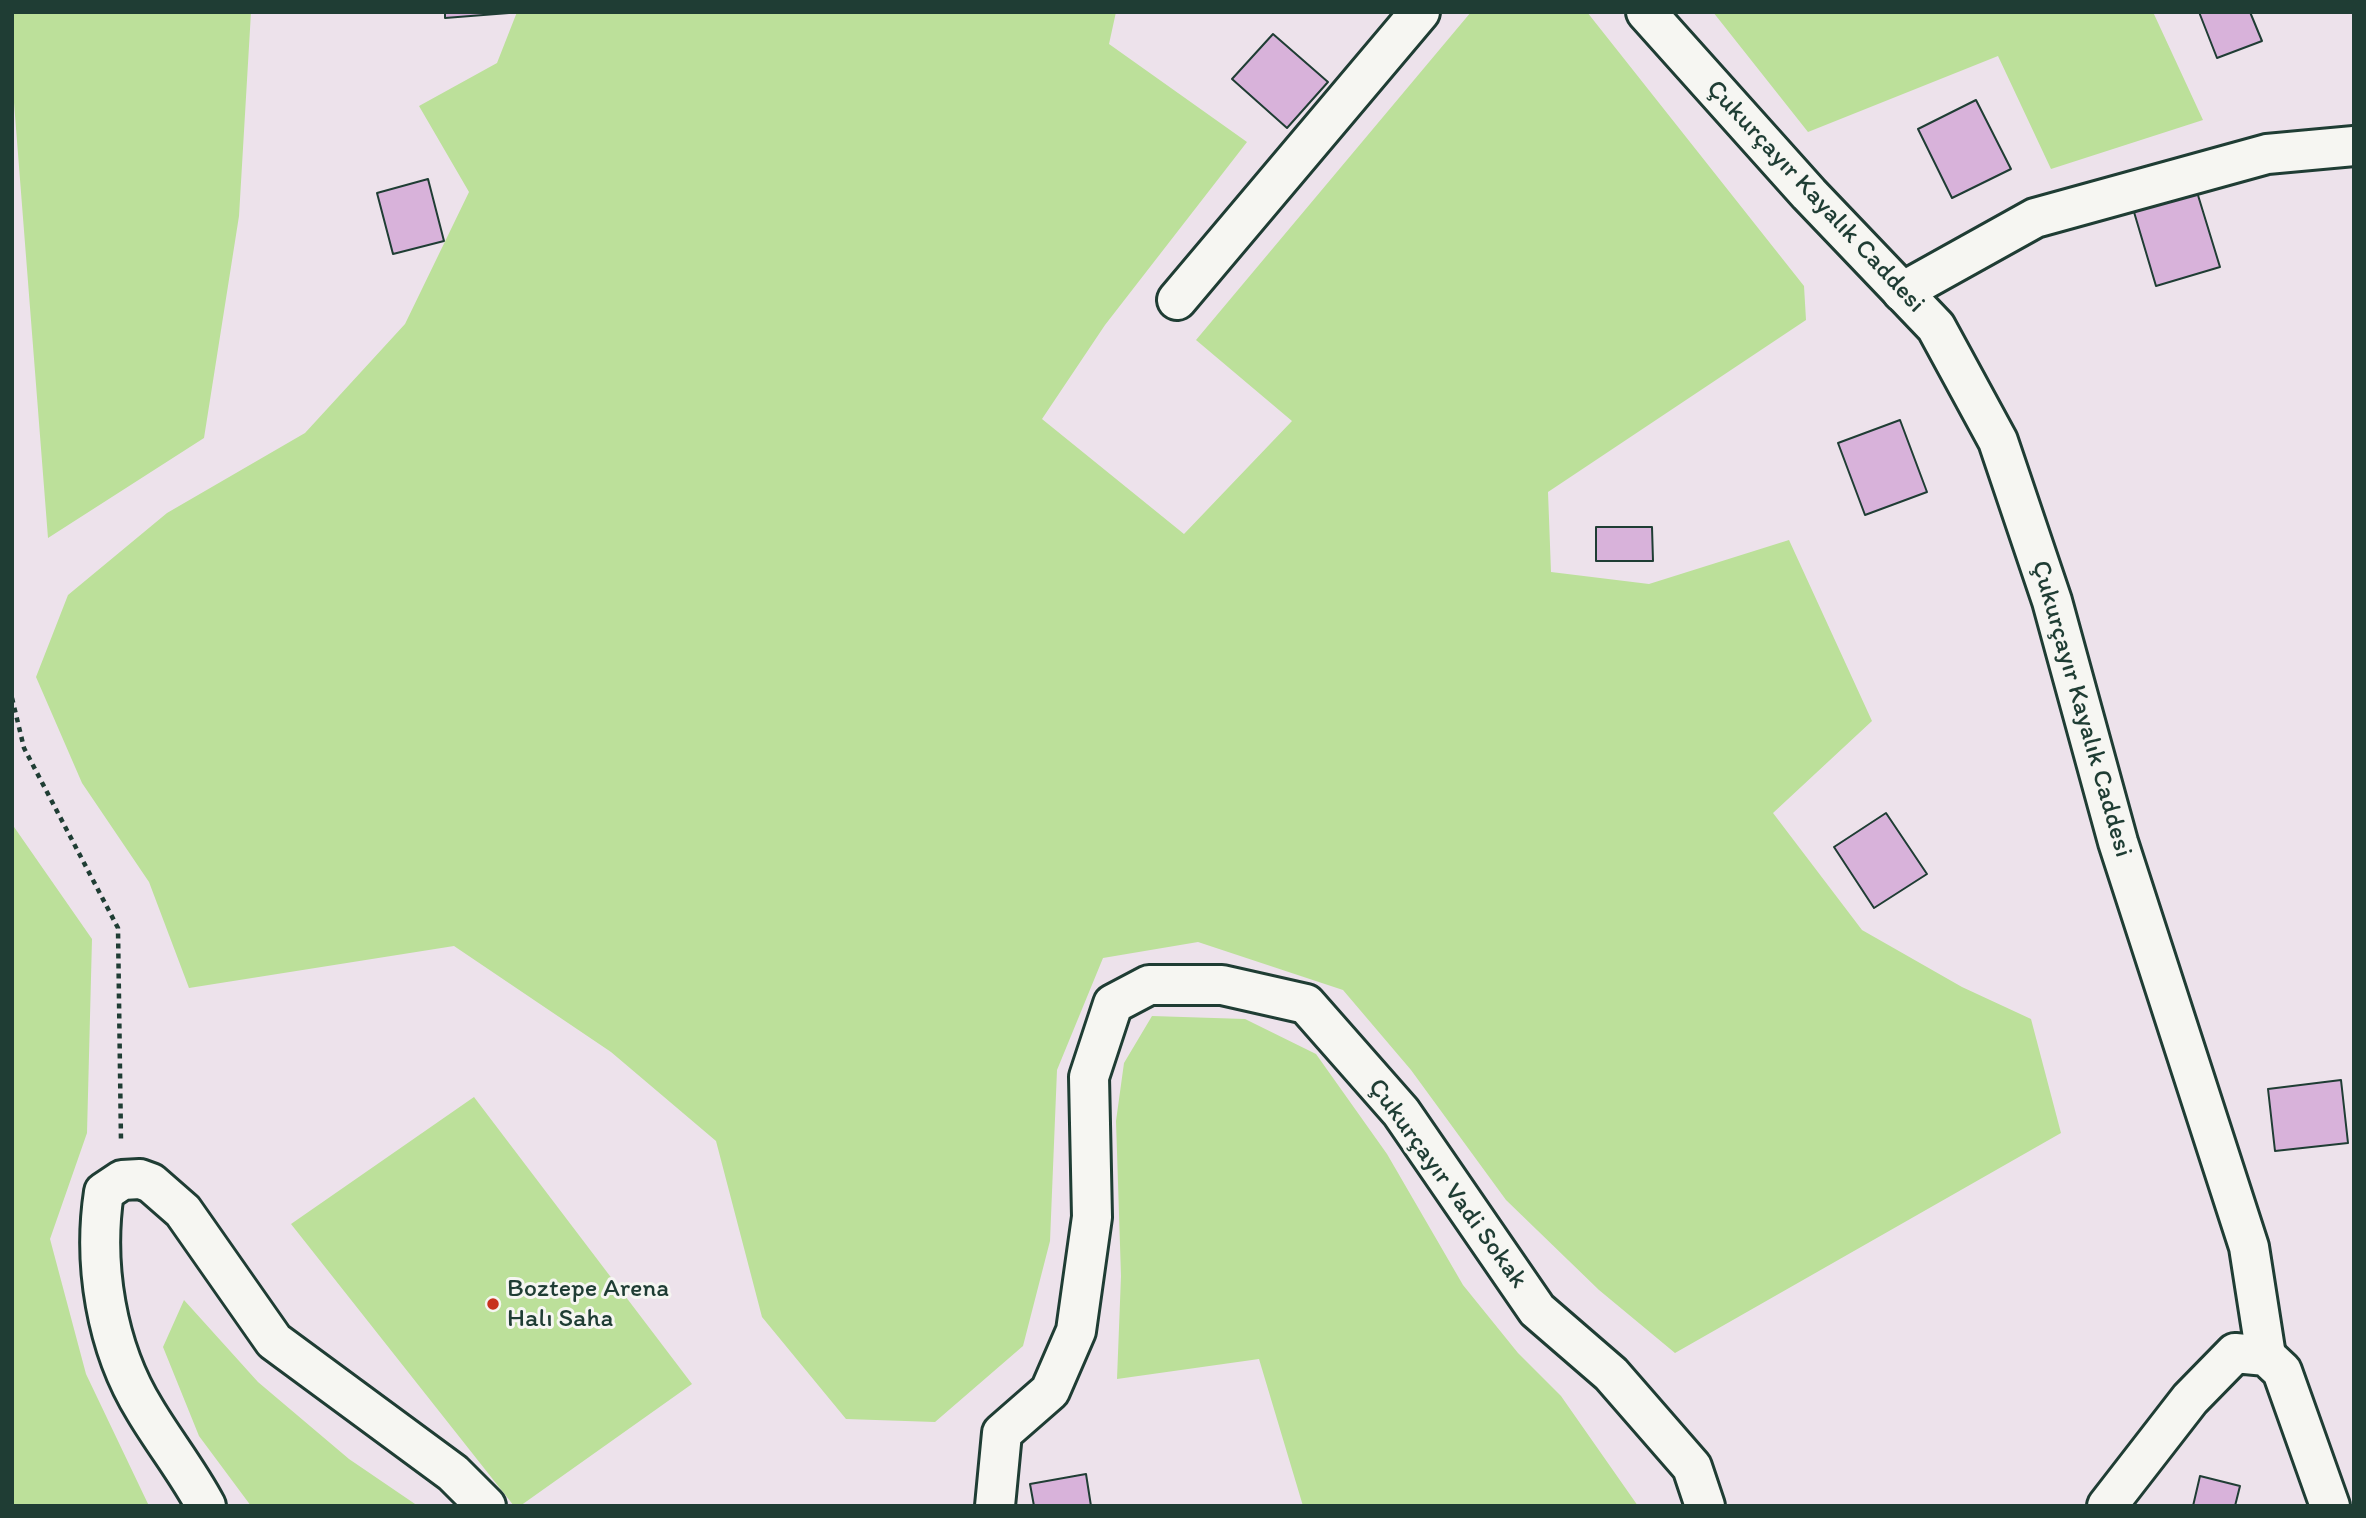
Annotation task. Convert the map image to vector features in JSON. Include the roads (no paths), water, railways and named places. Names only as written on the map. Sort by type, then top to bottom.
[{"type":"street","points":[[1177,300],[1420,12]]},
{"type":"street","name":"Çukurçayır Kayalık Caddesi","points":[[1646,12],[1936,327],[1997,440],[2052,601],[2118,842],[2249,1247],[2266,1356],[2282,1371],[2330,1506]]},
{"type":"street","points":[[1902,292],[2035,218],[2267,154],[2354,145]]},
{"type":"street","name":"Çukurçayır Vadi Sokak","points":[[995,1506],[1002,1433],[1050,1391],[1076,1331],[1092,1216],[1089,1077],[1113,1004],[1149,985],[1222,985],[1306,1004],[1401,1112],[1537,1310],[1611,1374],[1692,1467],[1705,1506]]},
{"type":"street","points":[[206,1506],[143,1408],[118,1355],[104,1297],[100,1220],[104,1192],[122,1180],[140,1179],[151,1183],[183,1211],[274,1341],[453,1473],[486,1506]]},
{"type":"street","points":[[2106,1506],[2190,1399],[2235,1353],[2266,1356]]},
{"type":"place","name":"Boztepe Arena Halı Saha","points":[[493,1304]]}]
